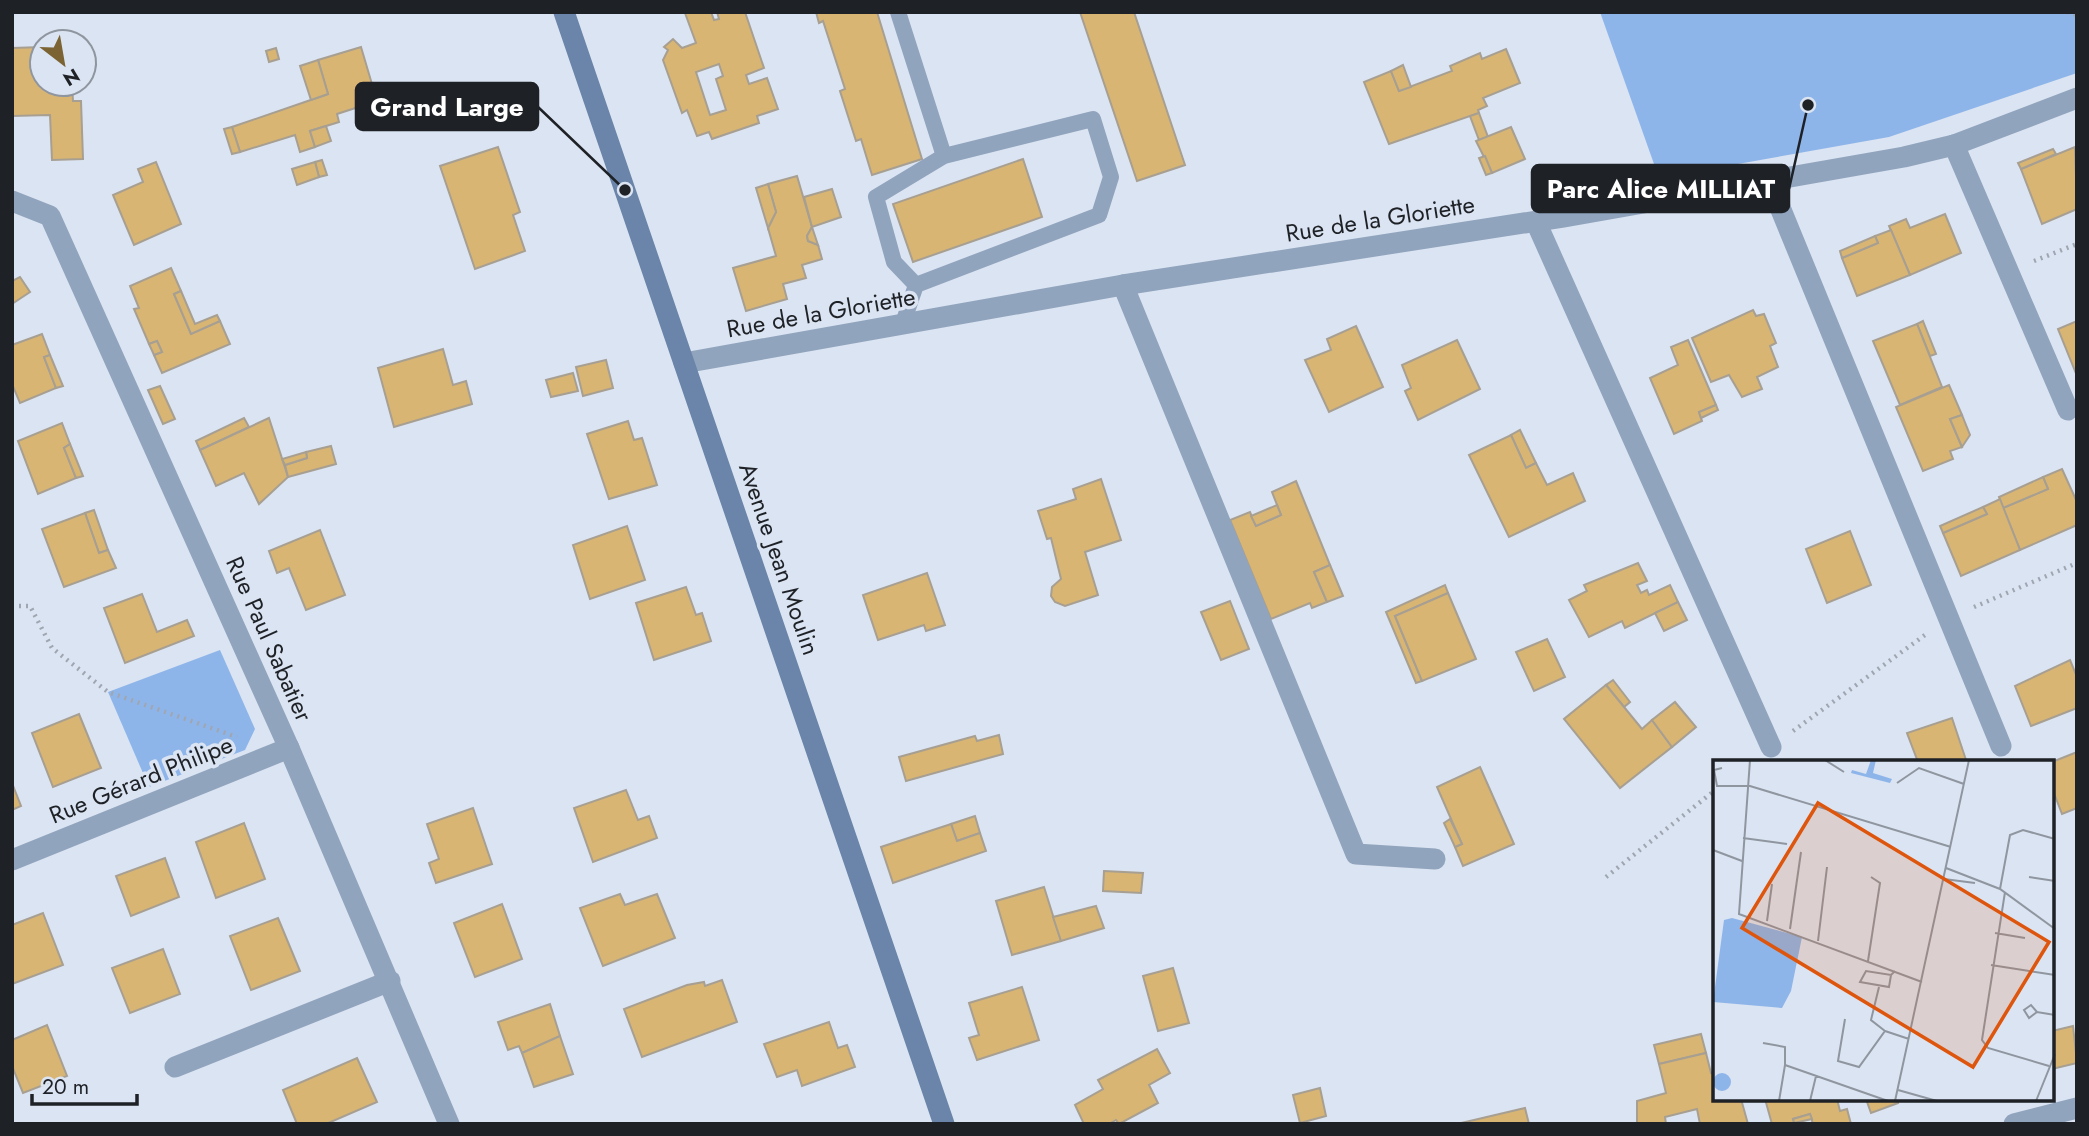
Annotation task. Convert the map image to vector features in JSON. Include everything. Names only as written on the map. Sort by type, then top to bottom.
[{"type":"main road","name":"Avenue Jean Moulin","points":[[564,12],[944,1124]]},
{"type":"street","name":"Rue de la Gloriette","points":[[684,363],[1123,285],[1770,183],[1954,145],[2077,98]]},
{"type":"street","points":[[1954,145],[2068,411]]},
{"type":"street","points":[[1770,183],[2001,746]]},
{"type":"street","name":"Rue Paul Sabatier","points":[[12,201],[50,216],[289,748],[449,1124]]},
{"type":"street","points":[[1536,222],[1772,747]]},
{"type":"street","points":[[1123,285],[1356,854],[1436,859]]},
{"type":"street","name":"Rue Gérard Philipe","points":[[12,860],[289,748]]},
{"type":"street","points":[[175,1067],[390,981]]},
{"type":"street","points":[[2014,1124],[2077,1108]]},
{"type":"lane","points":[[898,12],[944,156]]},
{"type":"lane","points":[[1093,119],[1111,177],[1099,215],[916,285],[894,262],[876,197],[944,156],[1093,119]]},
{"type":"lane","points":[[902,326],[916,285]]},
{"type":"path","points":[[2067,12],[2077,15]]},
{"type":"path","points":[[2007,271],[2077,244]]},
{"type":"path","points":[[1772,747],[1948,618],[2077,563]]},
{"type":"path","points":[[12,606],[30,606],[52,648],[108,692],[249,741],[289,748]]},
{"type":"path","points":[[1606,877],[1713,793]]},
{"type":"shaded area","points":[[1600,12],[2077,12],[2077,73],[1889,137],[1659,178]]},
{"type":"shaded area","points":[[220,650],[255,729],[245,750],[149,787],[108,692]]},
{"type":"building","points":[[711,12],[714,20],[719,19],[717,12],[745,12],[764,68],[746,75],[749,84],[767,78],[778,109],[757,116],[759,123],[712,139],[709,132],[697,136],[687,110],[682,113],[663,60],[668,50],[664,47],[673,39],[682,48],[696,43],[685,13]],"holes":[[[719,64],[723,76],[716,79],[726,110],[710,115],[696,72]]]},
{"type":"building","points":[[816,12],[877,12],[922,159],[872,175],[861,139],[856,141],[840,91],[845,89],[823,21],[819,23]]},
{"type":"building","points":[[1080,12],[1134,12],[1185,165],[1137,181]]},
{"type":"building","points":[[28,47],[28,98],[73,98],[73,101],[81,101],[83,159],[52,160],[50,115],[12,116],[12,48]]},
{"type":"building","points":[[361,47],[377,101],[337,114],[339,122],[310,131],[315,147],[300,152],[295,135],[240,152],[232,127],[328,94],[318,60]]},
{"type":"building","points":[[276,48],[279,59],[269,62],[266,51]]},
{"type":"building","points":[[1506,49],[1520,83],[1483,98],[1487,106],[1478,110],[1479,113],[1389,144],[1364,82],[1391,71],[1399,91],[1452,71],[1450,66],[1480,53],[1482,59]]},
{"type":"building","points":[[318,60],[328,94],[311,100],[300,66]]},
{"type":"building","points":[[1403,65],[1411,87],[1399,91],[1391,71]]},
{"type":"building","points":[[1479,113],[1488,137],[1479,140],[1470,116]]},
{"type":"building","points":[[326,126],[331,141],[315,147],[310,131]]},
{"type":"building","points":[[232,127],[240,152],[232,154],[224,129]]},
{"type":"building","points":[[1511,127],[1525,159],[1492,173],[1476,141]]},
{"type":"building","points":[[498,147],[520,212],[513,215],[525,251],[475,269],[440,166]]},
{"type":"building","points":[[2075,147],[2077,209],[2042,224],[2021,169]]},
{"type":"building","points":[[2053,149],[2056,154],[2021,169],[2018,163]]},
{"type":"building","points":[[1485,156],[1492,173],[1486,175],[1479,158]]},
{"type":"building","points":[[1023,159],[1042,217],[913,262],[893,204]]},
{"type":"building","points":[[322,160],[327,175],[319,177],[315,162]]},
{"type":"building","points":[[156,162],[181,224],[134,245],[113,195],[143,182],[138,169]]},
{"type":"building","points":[[315,162],[319,177],[297,185],[292,169]]},
{"type":"building","points":[[797,176],[812,227],[807,236],[808,241],[818,245],[822,259],[802,265],[806,278],[783,284],[787,299],[746,311],[733,268],[776,256],[768,228],[776,212],[768,184]]},
{"type":"building","points":[[768,184],[776,212],[768,228],[756,188]]},
{"type":"building","points":[[832,189],[841,217],[812,227],[804,197]]},
{"type":"building","points":[[1945,214],[1961,253],[1910,275],[1889,226],[1906,219],[1910,228]]},
{"type":"building","points":[[812,227],[818,245],[808,241],[807,236]]},
{"type":"building","points":[[1891,230],[1910,275],[1857,296],[1842,258],[1878,243],[1875,236]]},
{"type":"building","points":[[1875,236],[1878,243],[1842,258],[1840,251]]},
{"type":"building","points":[[171,268],[181,291],[174,294],[191,334],[220,321],[230,344],[162,373],[154,355],[162,352],[157,341],[149,344],[134,309],[139,308],[130,286]]},
{"type":"building","points":[[20,277],[30,292],[12,304],[12,281]]},
{"type":"building","points":[[181,291],[195,324],[217,315],[220,321],[191,334],[174,294]]},
{"type":"building","points":[[1753,310],[1756,316],[1764,314],[1776,343],[1770,346],[1778,367],[1757,377],[1762,389],[1742,397],[1729,375],[1711,382],[1692,338]]},
{"type":"building","points":[[1923,321],[1936,354],[1930,356],[1917,324]]},
{"type":"building","points":[[2077,321],[2077,376],[2058,329]]},
{"type":"building","points":[[1917,324],[1942,387],[1900,405],[1873,341]]},
{"type":"building","points":[[1356,326],[1383,387],[1329,412],[1305,360],[1331,350],[1327,339]]},
{"type":"building","points":[[42,334],[50,355],[44,357],[56,388],[20,403],[12,384],[12,345]]},
{"type":"building","points":[[1457,340],[1480,389],[1418,420],[1405,391],[1411,388],[1402,365]]},
{"type":"building","points":[[1688,340],[1716,405],[1699,412],[1702,421],[1674,434],[1650,378],[1678,365],[1671,347]]},
{"type":"building","points":[[157,341],[162,352],[154,355],[149,344]]},
{"type":"building","points":[[443,349],[453,385],[466,381],[472,404],[394,427],[378,368]]},
{"type":"building","points":[[50,355],[63,386],[56,388],[44,357]]},
{"type":"building","points":[[606,360],[613,388],[583,396],[576,367]]},
{"type":"building","points":[[573,373],[578,391],[551,397],[546,380]]},
{"type":"building","points":[[1949,385],[1962,415],[1950,419],[1962,447],[1950,451],[1953,459],[1923,471],[1896,407]]},
{"type":"building","points":[[160,386],[175,419],[163,424],[148,390]]},
{"type":"building","points":[[1716,405],[1718,410],[1701,418],[1699,412]]},
{"type":"building","points":[[1962,415],[1970,435],[1962,447],[1950,419]]},
{"type":"building","points":[[244,418],[249,427],[200,450],[196,441]]},
{"type":"building","points":[[269,418],[288,477],[259,504],[244,473],[216,486],[200,450]]},
{"type":"building","points":[[628,421],[634,440],[642,438],[657,485],[609,499],[587,434]]},
{"type":"building","points":[[62,423],[70,444],[64,448],[76,478],[38,494],[18,441]]},
{"type":"building","points":[[1520,430],[1536,463],[1526,468],[1511,435]]},
{"type":"building","points":[[1511,435],[1526,468],[1536,463],[1547,485],[1573,473],[1585,501],[1509,537],[1469,455]]},
{"type":"building","points":[[70,444],[83,476],[76,478],[64,448]]},
{"type":"building","points":[[331,446],[336,464],[288,477],[285,465],[307,458],[306,452]]},
{"type":"building","points":[[306,452],[307,458],[285,465],[282,459]]},
{"type":"building","points":[[2062,469],[2077,502],[2077,525],[2020,550],[2003,508],[2048,489],[2043,477]]},
{"type":"building","points":[[2043,477],[2048,489],[2003,508],[1999,497]]},
{"type":"building","points":[[1101,479],[1121,540],[1085,552],[1098,595],[1065,606],[1055,602],[1051,596],[1052,587],[1061,579],[1051,538],[1047,539],[1038,511],[1076,499],[1073,489]]},
{"type":"building","points":[[1296,481],[1330,565],[1314,572],[1327,602],[1312,608],[1310,603],[1271,619],[1230,520],[1250,512],[1256,526],[1281,515],[1272,492]]},
{"type":"building","points":[[2000,499],[2020,550],[1961,576],[1943,533],[1987,514],[1983,507]]},
{"type":"building","points":[[1277,505],[1281,515],[1256,526],[1251,516]]},
{"type":"building","points":[[1983,507],[1987,514],[1943,533],[1940,526]]},
{"type":"building","points":[[94,510],[108,550],[99,553],[85,513]]},
{"type":"building","points":[[85,513],[99,553],[108,550],[116,568],[64,587],[42,529]]},
{"type":"building","points":[[627,526],[645,580],[590,599],[573,545]]},
{"type":"building","points":[[320,530],[345,595],[306,610],[289,568],[277,573],[269,551]]},
{"type":"building","points":[[1850,531],[1871,585],[1827,603],[1806,549]]},
{"type":"building","points":[[1638,563],[1647,581],[1637,585],[1641,593],[1647,590],[1649,595],[1670,585],[1678,602],[1625,628],[1622,621],[1589,637],[1569,600],[1587,591],[1584,585]]},
{"type":"building","points":[[1330,565],[1343,596],[1327,602],[1314,572]]},
{"type":"building","points":[[927,573],[945,625],[926,631],[924,625],[878,640],[863,595]]},
{"type":"building","points":[[1445,585],[1448,593],[1395,616],[1422,681],[1416,683],[1386,612]]},
{"type":"building","points":[[686,587],[696,615],[702,613],[711,641],[654,660],[636,603]]},
{"type":"building","points":[[1448,593],[1476,659],[1422,681],[1395,616]]},
{"type":"building","points":[[142,594],[157,632],[187,620],[194,636],[125,663],[104,608]]},
{"type":"building","points":[[1230,601],[1249,649],[1221,660],[1201,612]]},
{"type":"building","points":[[1678,602],[1687,620],[1664,631],[1655,613]]},
{"type":"building","points":[[1547,639],[1565,677],[1534,691],[1516,652]]},
{"type":"building","points":[[2070,660],[2077,677],[2077,708],[2031,726],[2015,686]]},
{"type":"building","points":[[1613,680],[1630,702],[1624,707],[1606,685]]},
{"type":"building","points":[[1606,685],[1642,729],[1652,720],[1672,747],[1620,788],[1564,719]]},
{"type":"building","points":[[1675,702],[1696,727],[1672,747],[1652,720]]},
{"type":"building","points":[[79,714],[101,768],[53,787],[32,733]]},
{"type":"building","points":[[1952,718],[1966,760],[1917,760],[1907,733]]},
{"type":"building","points":[[999,735],[1003,754],[906,781],[899,757],[975,736],[977,741]]},
{"type":"building","points":[[2077,752],[2077,808],[2062,814],[2054,793],[2054,761]]},
{"type":"building","points":[[1480,767],[1514,844],[1463,866],[1455,847],[1462,844],[1437,787]]},
{"type":"building","points":[[12,783],[21,806],[12,810]]},
{"type":"building","points":[[626,790],[638,820],[649,816],[657,838],[593,862],[574,808]]},
{"type":"building","points":[[473,808],[492,864],[436,883],[429,863],[439,859],[427,824]]},
{"type":"building","points":[[975,816],[980,833],[957,841],[951,824]]},
{"type":"building","points":[[1450,819],[1462,844],[1455,847],[1444,823]]},
{"type":"building","points":[[244,823],[265,879],[216,898],[196,842]]},
{"type":"building","points":[[951,824],[957,841],[980,833],[986,851],[893,883],[881,847]]},
{"type":"building","points":[[165,858],[179,897],[131,916],[116,876]]},
{"type":"building","points":[[1104,871],[1143,873],[1141,893],[1103,891]]},
{"type":"building","points":[[1044,887],[1061,941],[1012,955],[996,901]]},
{"type":"building","points":[[620,894],[625,905],[657,894],[675,938],[603,966],[580,908]]},
{"type":"building","points":[[502,904],[522,959],[475,977],[454,923]]},
{"type":"building","points":[[1096,906],[1104,928],[1061,941],[1053,917]]},
{"type":"building","points":[[43,913],[63,965],[12,984],[12,925]]},
{"type":"building","points":[[278,918],[300,971],[251,990],[230,936]]},
{"type":"building","points":[[163,949],[180,994],[130,1013],[112,968]]},
{"type":"building","points":[[1173,968],[1189,1023],[1158,1031],[1143,976]]},
{"type":"building","points":[[722,980],[737,1022],[642,1057],[624,1009],[687,985],[704,982],[705,986]]},
{"type":"building","points":[[1022,987],[1039,1040],[977,1060],[969,1038],[979,1035],[969,1003]]},
{"type":"building","points":[[550,1004],[560,1036],[522,1053],[519,1046],[508,1050],[498,1022]]},
{"type":"building","points":[[829,1022],[838,1048],[847,1045],[855,1067],[802,1086],[797,1070],[777,1077],[764,1044]]},
{"type":"building","points":[[47,1025],[67,1076],[23,1093],[12,1066],[12,1040]]},
{"type":"building","points":[[2073,1026],[2077,1063],[2054,1069],[2054,1031]]},
{"type":"building","points":[[1701,1034],[1706,1053],[1659,1064],[1654,1045]]},
{"type":"building","points":[[560,1036],[573,1074],[534,1087],[522,1053]]},
{"type":"building","points":[[1157,1049],[1170,1073],[1149,1085],[1158,1103],[1119,1124],[1116,1120],[1109,1124],[1084,1124],[1075,1105],[1103,1089],[1098,1080]]},
{"type":"building","points":[[1706,1053],[1711,1073],[1713,1072],[1713,1101],[1742,1101],[1748,1124],[1700,1124],[1697,1109],[1665,1117],[1666,1124],[1637,1124],[1637,1101],[1666,1093],[1659,1064]]},
{"type":"building","points":[[357,1058],[377,1102],[326,1124],[297,1124],[283,1090]]},
{"type":"building","points":[[1320,1088],[1326,1116],[1300,1123],[1293,1095]]},
{"type":"building","points":[[1766,1101],[1838,1101],[1840,1111],[1847,1109],[1851,1124],[1813,1124],[1810,1114],[1793,1119],[1795,1124],[1772,1124]]},
{"type":"building","points":[[1867,1101],[1898,1101],[1898,1103],[1871,1113]]},
{"type":"building","points":[[1525,1108],[1529,1124],[1461,1124],[1461,1123]]},
{"type":"building","points":[[1810,1114],[1812,1119],[1794,1123],[1793,1119]]},
{"type":"place","name":"Parc Alice MILLIAT","points":[[1808,105]]},
{"type":"place","name":"Grand Large","points":[[625,190]]}]
